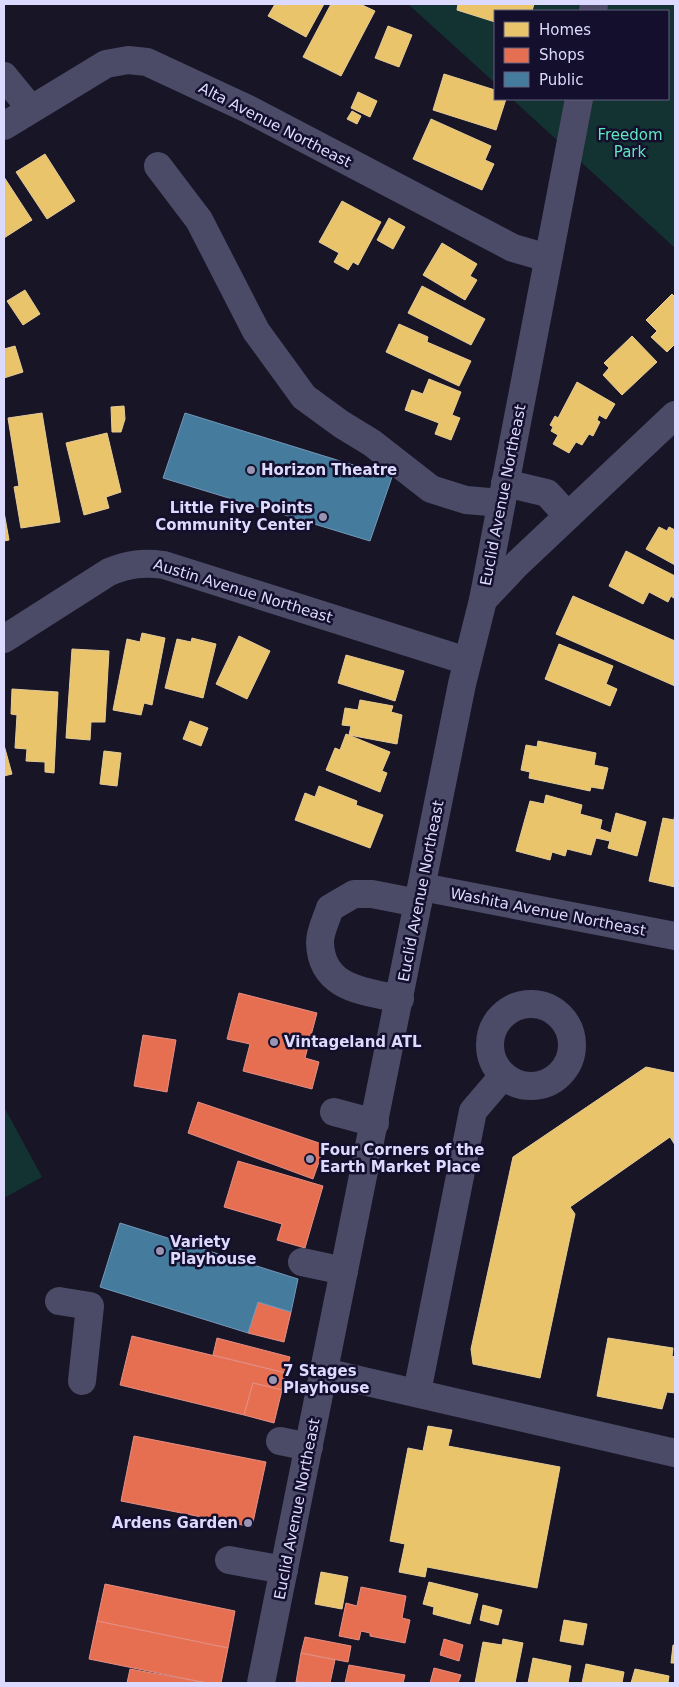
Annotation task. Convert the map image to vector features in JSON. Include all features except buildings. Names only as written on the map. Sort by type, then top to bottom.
[{"type":"street","name":"Alta Avenue Northeast","points":[[4,126],[106,64],[128,60],[147,62],[248,109],[513,248],[548,258]]},
{"type":"street","points":[[4,76],[31,109]]},
{"type":"street","name":"Euclid Avenue Northeast","points":[[261,1683],[467,661],[483,600],[579,100]]},
{"type":"street","points":[[158,166],[199,220],[256,331],[304,397],[341,424],[372,443],[432,489],[466,500],[503,493],[547,493],[568,516]]},
{"type":"street","points":[[483,600],[568,516],[675,415]]},
{"type":"street","name":"Austin Avenue Northeast","points":[[4,639],[109,572],[127,565],[146,562],[164,565],[467,661]]},
{"type":"street","name":"Washita Avenue Northeast","points":[[400,999],[352,989],[336,979],[324,962],[320,940],[330,908],[354,894],[420,895],[675,936]]},
{"type":"street","points":[[417,1392],[473,1111],[503,1076]]},
{"type":"street","points":[[334,1112],[375,1123]]},
{"type":"street","points":[[302,1262],[344,1271]]},
{"type":"street","points":[[59,1301],[90,1306],[82,1381]]},
{"type":"street","points":[[324,1372],[417,1392],[675,1454]]},
{"type":"street","points":[[280,1441],[309,1447]]},
{"type":"street","points":[[229,1560],[284,1570]]},
{"type":"green space","name":"Freedom Park","points":[[408,4],[675,4],[675,248],[513,100],[669,100],[669,10],[494,10],[494,82]]},
{"type":"green space","points":[[4,1107],[42,1177],[4,1198]]},
{"type":"place","name":"Horizon Theatre","points":[[251,470]]},
{"type":"place","name":"Little Five Points Community Center","points":[[323,517]]},
{"type":"place","name":"Vintageland ATL","points":[[274,1042]]},
{"type":"place","name":"Four Corners of the Earth Market Place","points":[[310,1159]]},
{"type":"place","name":"Variety Playhouse","points":[[160,1251]]},
{"type":"place","name":"7 Stages Playhouse","points":[[273,1380]]},
{"type":"place","name":"Ardens Garden","points":[[248,1523]]}]
